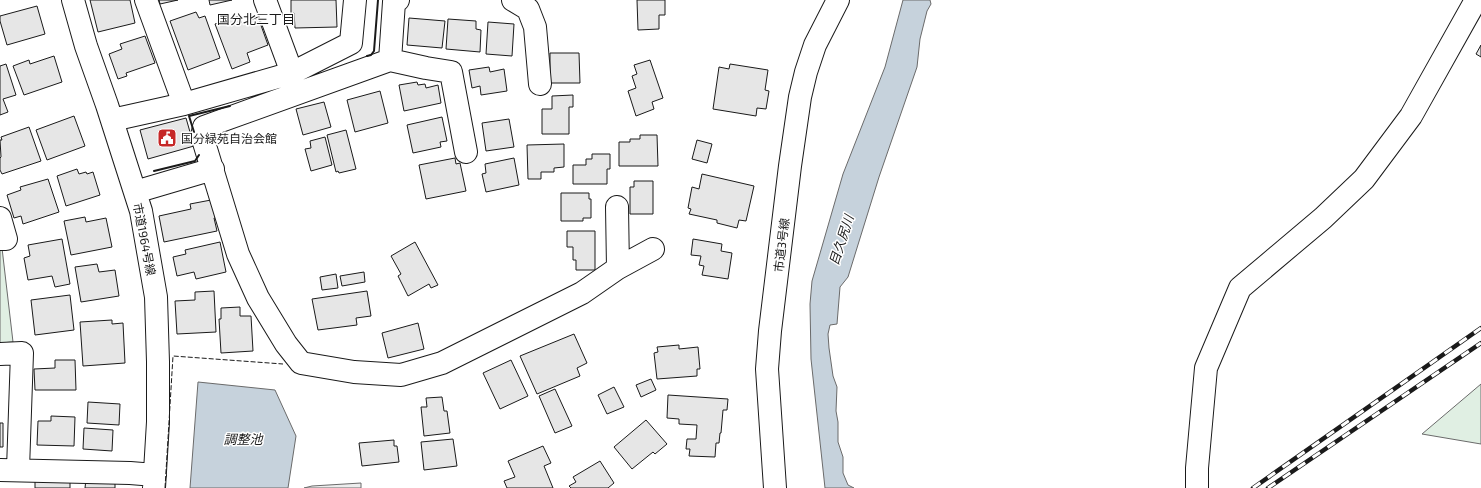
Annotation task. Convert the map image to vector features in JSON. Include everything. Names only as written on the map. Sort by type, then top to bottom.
[{"type":"street","name":"市道1964号線","points":[[73,0],[86,46],[112,120],[141,211],[156,297],[158,422],[154,482]]},
{"type":"street","points":[[146,0],[184,104]]},
{"type":"street","points":[[265,0],[292,73]]},
{"type":"street","points":[[112,120],[184,104],[292,73],[351,43],[355,0]]},
{"type":"street","points":[[390,60],[394,2],[398,0]]},
{"type":"street","points":[[513,0],[528,9],[535,27],[540,84]]},
{"type":"street","name":"市道3号線","points":[[770,486],[767,369],[770,331],[791,158],[800,97],[806,72],[815,45],[838,0]]},
{"type":"street","points":[[1197,488],[1197,468],[1206,368],[1240,288],[1323,218],[1364,179],[1411,116],[1476,0]]},
{"type":"street","points":[[466,152],[451,72],[390,60],[204,127],[202,136],[238,254],[258,298],[286,344],[301,363],[354,372],[401,375],[442,363],[582,293],[618,268],[653,250]]},
{"type":"street","points":[[135,192],[212,169]]},
{"type":"street","points":[[617,207],[618,268]]},
{"type":"street","points":[[0,218],[3,239]]},
{"type":"street","points":[[0,354],[22,353],[9,469],[130,473],[154,482]]},
{"type":"green space","points":[[0,248],[2,248],[13,342],[0,343]]},
{"type":"green space","points":[[1481,384],[1481,444],[1422,434]]},
{"type":"shaded area","points":[[361,483],[361,488],[304,488],[312,486]]},
{"type":"water","name":"目久尻川","points":[[903,0],[930,0],[931,4],[927,11],[920,39],[917,67],[879,177],[848,277],[840,287],[837,324],[830,325],[828,334],[833,376],[837,387],[836,411],[838,422],[838,442],[843,457],[843,473],[848,485],[854,488],[825,488],[811,359],[810,304],[812,281],[843,174],[885,67]]},
{"type":"water","name":"調整池","points":[[198,382],[275,390],[296,436],[288,488],[190,488]]},
{"type":"building","points":[[90,0],[130,0],[135,23],[98,32]]},
{"type":"building","points":[[159,0],[178,0],[160,4]]},
{"type":"building","points":[[209,0],[232,0],[210,5]]},
{"type":"building","points":[[291,0],[336,0],[337,27],[295,28],[294,13],[291,14]]},
{"type":"building","points":[[637,0],[665,0],[665,15],[659,15],[659,29],[638,30]]},
{"type":"building","points":[[37,6],[45,34],[7,45],[0,16]]},
{"type":"building","points":[[196,12],[199,18],[205,16],[220,58],[188,70],[170,21]]},
{"type":"building","points":[[239,16],[242,23],[258,17],[268,45],[247,53],[250,62],[232,69],[215,24]]},
{"type":"building","points":[[409,18],[445,21],[442,48],[407,45]]},
{"type":"building","points":[[448,19],[476,21],[476,29],[481,30],[480,52],[446,49]]},
{"type":"building","points":[[488,22],[514,24],[512,56],[486,54]]},
{"type":"building","points":[[145,36],[155,63],[126,73],[127,76],[118,79],[109,54],[122,49],[120,44]]},
{"type":"building","points":[[1481,45],[1481,57],[1476,54]]},
{"type":"building","points":[[550,53],[579,53],[580,83],[550,83]]},
{"type":"building","points":[[54,56],[62,82],[24,95],[13,66],[29,60],[30,64]]},
{"type":"building","points":[[650,60],[663,98],[652,102],[654,109],[636,116],[628,91],[636,88],[632,76],[637,74],[634,65]]},
{"type":"building","points":[[6,64],[16,95],[3,99],[8,112],[0,115],[0,66]]},
{"type":"building","points":[[730,64],[768,70],[765,90],[769,91],[766,109],[757,108],[756,116],[713,109],[719,67],[729,69]]},
{"type":"building","points":[[489,67],[490,72],[504,69],[507,91],[481,95],[480,86],[472,88],[469,70]]},
{"type":"building","points":[[417,82],[418,85],[425,84],[426,88],[438,85],[441,103],[404,111],[399,85]]},
{"type":"building","points":[[380,91],[388,123],[355,132],[347,100]]},
{"type":"building","points":[[573,95],[573,107],[569,107],[569,134],[542,134],[542,109],[552,109],[552,96]]},
{"type":"building","points":[[324,102],[331,127],[303,135],[296,109]]},
{"type":"building","points":[[74,116],[85,146],[47,160],[36,130]]},
{"type":"building","points":[[442,117],[447,141],[440,142],[441,147],[413,153],[407,125]]},
{"type":"building","name":"国分緑苑自治会館","points":[[186,118],[194,146],[148,159],[140,130]]},
{"type":"building","points":[[509,119],[514,147],[486,151],[482,123]]},
{"type":"building","points":[[29,127],[41,161],[2,174],[0,170],[1,137]]},
{"type":"building","points":[[346,130],[356,169],[339,173],[338,171],[336,172],[327,135]]},
{"type":"building","points":[[640,135],[657,135],[658,166],[619,166],[619,142],[630,142],[630,139],[640,139]]},
{"type":"building","points":[[325,137],[332,165],[311,171],[305,149],[311,148],[310,141]]},
{"type":"building","points":[[697,140],[712,144],[707,163],[692,159]]},
{"type":"building","points":[[564,144],[564,167],[554,168],[554,172],[541,172],[541,179],[528,179],[527,145]]},
{"type":"building","points":[[592,154],[610,154],[610,169],[607,169],[607,184],[573,184],[573,165],[586,165],[586,159],[592,159]]},
{"type":"building","points":[[455,158],[456,164],[460,163],[466,191],[426,199],[419,165]]},
{"type":"building","points":[[514,158],[519,185],[486,192],[482,174],[486,173],[485,164]]},
{"type":"building","points":[[77,169],[79,174],[93,172],[100,195],[66,206],[57,176]]},
{"type":"building","points":[[702,174],[754,186],[746,221],[739,220],[737,228],[717,223],[717,220],[689,214],[691,209],[688,208],[692,187],[699,189]]},
{"type":"building","points":[[48,179],[59,212],[23,224],[21,216],[14,218],[7,195],[21,190],[20,187]]},
{"type":"building","points":[[634,181],[653,181],[653,214],[630,214],[630,187],[634,187]]},
{"type":"building","points":[[561,193],[589,193],[589,199],[591,199],[591,218],[583,218],[583,221],[561,221]]},
{"type":"building","points":[[211,200],[218,218],[214,218],[217,231],[164,242],[159,216],[191,209],[190,204]]},
{"type":"building","points":[[85,217],[86,222],[106,218],[112,247],[71,255],[64,221]]},
{"type":"building","points":[[567,231],[595,231],[595,270],[576,270],[576,260],[573,260],[573,247],[567,247]]},
{"type":"building","points":[[62,239],[70,284],[55,287],[52,276],[28,280],[24,258],[30,256],[28,245]]},
{"type":"building","points":[[693,239],[722,244],[721,251],[732,253],[728,279],[702,275],[704,266],[699,265],[701,256],[691,255]]},
{"type":"building","points":[[220,242],[226,272],[196,279],[194,272],[177,276],[173,257],[186,254],[185,250]]},
{"type":"building","points":[[415,242],[438,285],[431,288],[429,284],[408,296],[398,276],[401,274],[391,256]]},
{"type":"building","points":[[97,264],[99,272],[115,270],[119,296],[81,302],[75,267]]},
{"type":"building","points":[[364,272],[365,282],[342,286],[340,276]]},
{"type":"building","points":[[336,274],[338,288],[322,290],[320,277]]},
{"type":"building","points":[[214,291],[216,332],[177,334],[175,301],[195,300],[195,292]]},
{"type":"building","points":[[367,291],[371,316],[356,318],[357,325],[318,330],[312,299]]},
{"type":"building","points":[[70,295],[74,330],[35,335],[31,300]]},
{"type":"building","points":[[240,307],[240,316],[251,316],[253,351],[221,353],[219,319],[221,319],[221,308]]},
{"type":"building","points":[[112,320],[112,324],[123,323],[125,363],[83,366],[80,322]]},
{"type":"building","points":[[418,323],[424,349],[388,358],[382,333]]},
{"type":"building","points":[[574,334],[587,363],[577,368],[580,376],[537,394],[520,356]]},
{"type":"building","points":[[679,345],[679,349],[698,347],[700,369],[697,369],[697,376],[657,379],[654,353],[658,352],[657,347]]},
{"type":"building","points":[[55,360],[75,360],[76,390],[35,390],[34,369],[55,368]]},
{"type":"building","points":[[511,360],[528,396],[500,409],[483,373]]},
{"type":"building","points":[[651,379],[656,390],[641,397],[636,385]]},
{"type":"building","points":[[614,387],[624,407],[607,414],[598,395]]},
{"type":"building","points":[[555,389],[572,426],[555,433],[539,396]]},
{"type":"building","points":[[668,395],[728,399],[727,410],[723,410],[721,433],[719,443],[716,443],[715,457],[689,456],[690,449],[686,449],[687,439],[696,439],[697,425],[679,424],[679,419],[667,418]]},
{"type":"building","points":[[442,397],[444,411],[447,411],[450,433],[424,436],[421,407],[427,407],[426,398]]},
{"type":"building","points":[[88,402],[120,404],[119,425],[87,423]]},
{"type":"building","points":[[51,416],[75,417],[74,446],[37,445],[38,421],[51,421]]},
{"type":"building","points":[[646,420],[667,444],[655,454],[653,452],[632,469],[614,447]]},
{"type":"building","points":[[0,423],[3,423],[3,447],[0,447]]},
{"type":"building","points":[[84,428],[113,430],[112,451],[83,449]]},
{"type":"building","points":[[453,439],[457,466],[424,470],[421,442]]},
{"type":"building","points":[[394,440],[394,446],[397,446],[399,462],[362,466],[359,443]]},
{"type":"building","points":[[543,446],[551,463],[544,466],[553,488],[507,488],[504,481],[515,477],[508,461]]},
{"type":"building","points":[[600,461],[614,483],[608,488],[571,488],[569,486],[576,482],[573,477]]},
{"type":"building","points":[[86,479],[115,481],[115,488],[85,488]]},
{"type":"building","points":[[70,480],[70,488],[35,488],[35,481]]},
{"type":"railway","points":[[1253,488],[1481,328]]},
{"type":"railway","points":[[1268,488],[1481,343]]},
{"type":"fence","points":[[165,488],[173,356],[283,364]]},
{"type":"wall","points":[[367,56],[371,55],[374,51],[378,0]]},
{"type":"wall","points":[[194,132],[189,116],[230,106]]},
{"type":"wall","points":[[154,171],[195,161],[199,155]]},
{"type":"place","name":"国分緑苑自治会館","points":[[167,138]]},
{"type":"district","name":"国分北三丁目","points":[[256,19]]}]
